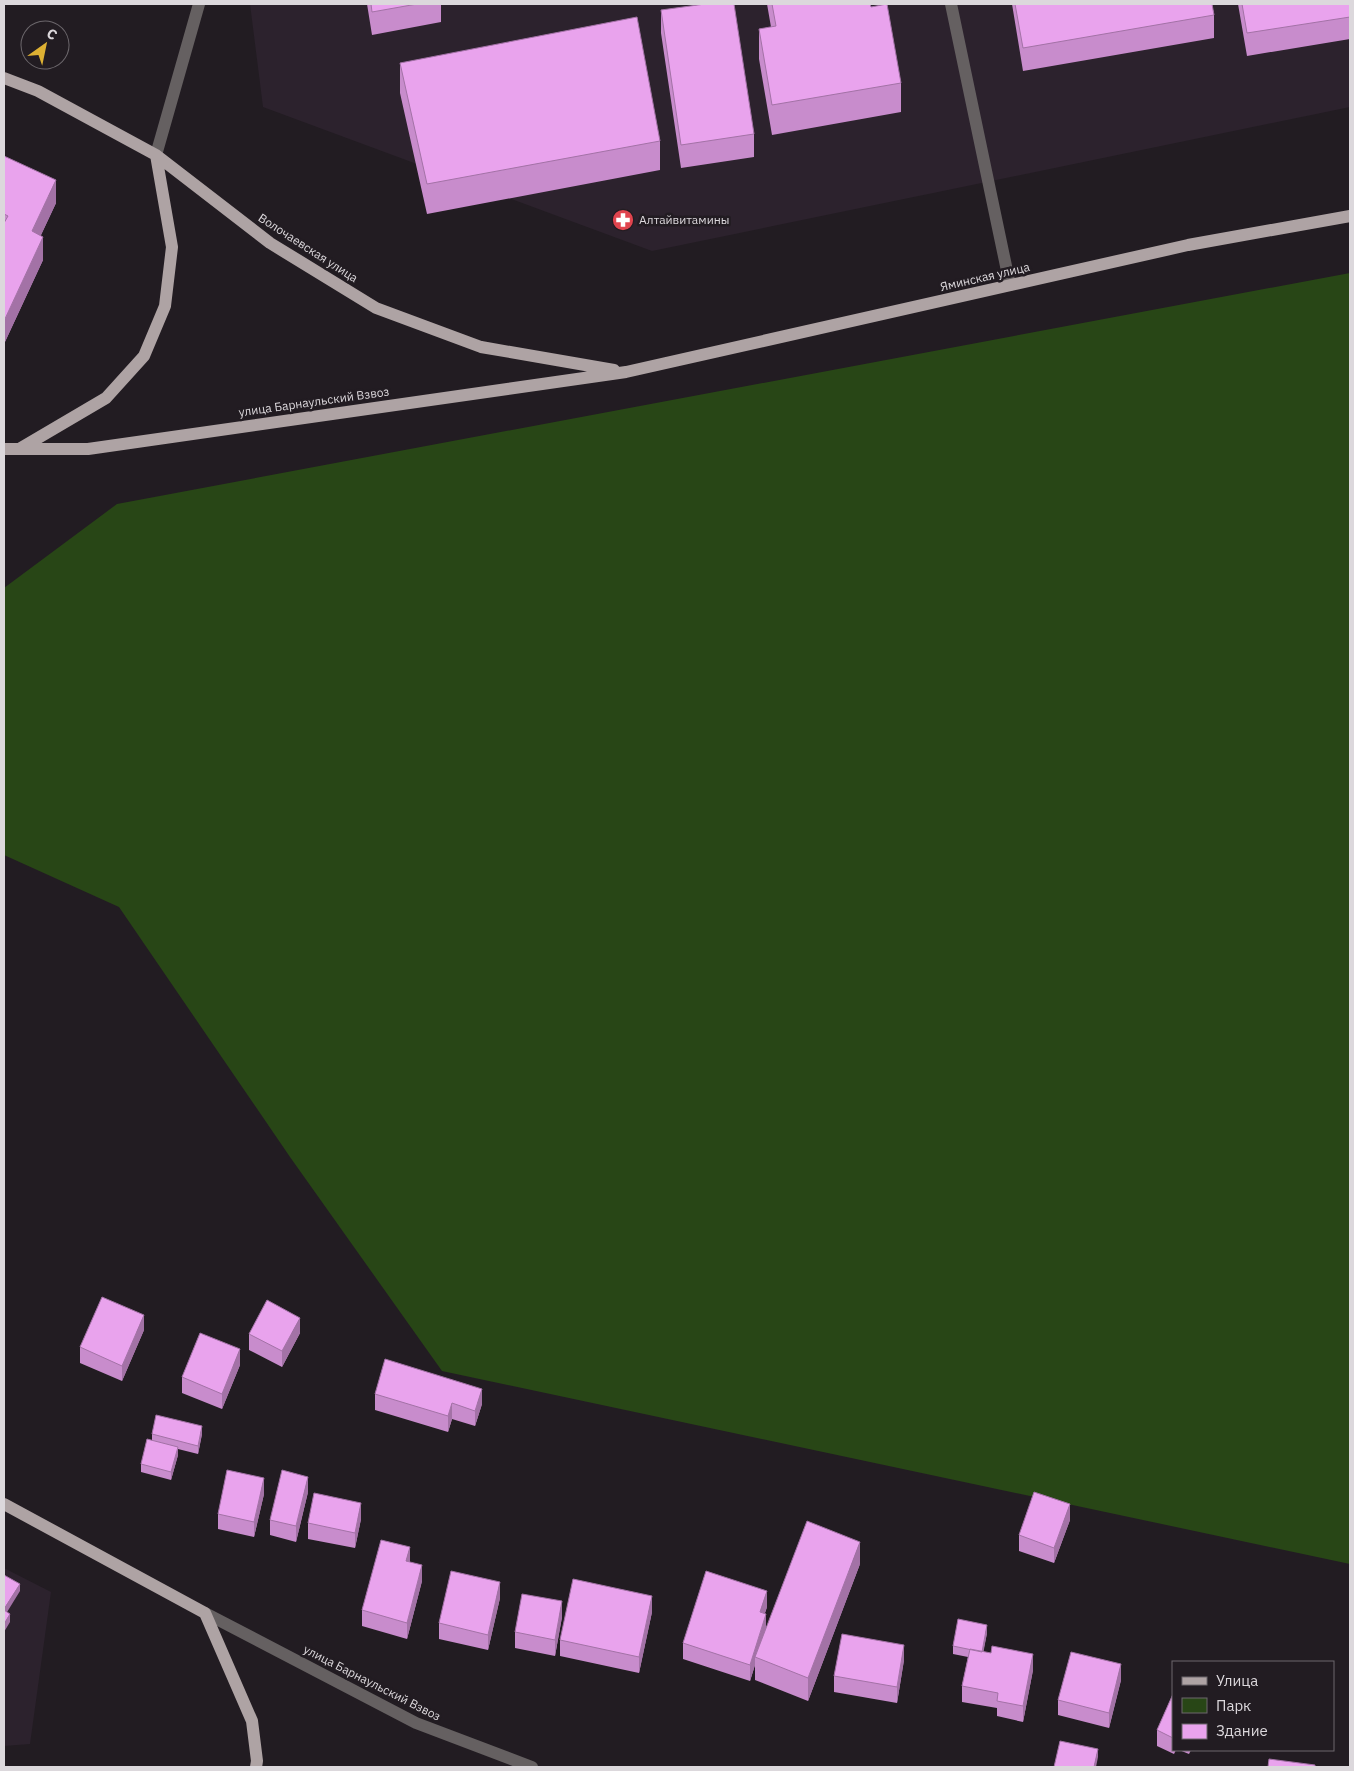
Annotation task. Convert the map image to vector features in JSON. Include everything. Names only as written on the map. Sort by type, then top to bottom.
[{"type":"main road","name":"Волочаевская улица","points":[[4,78],[38,91],[156,155],[270,243],[376,308],[481,348],[626,372]]},
{"type":"main road","points":[[20,449],[106,398],[144,356],[166,306],[172,247],[156,155]]},
{"type":"main road","name":"Яминская улица","points":[[626,372],[1188,245],[1350,216]]},
{"type":"main road","name":"улица Барнаульский Взвоз","points":[[4,449],[88,449],[626,372]]},
{"type":"main road","name":"улица Барнаульский Взвоз","points":[[4,1504],[205,1613]]},
{"type":"main road","points":[[205,1613],[252,1721],[257,1761],[256,1767]]},
{"type":"street","points":[[156,155],[199,4]]},
{"type":"street","points":[[951,4],[1010,285]]},
{"type":"street","name":"улица Барнаульский Взвоз","points":[[205,1613],[416,1723],[532,1767]]},
{"type":"shaded area","points":[[250,4],[1350,4],[1350,107],[652,251],[263,107]]},
{"type":"shaded area","points":[[4,1568],[51,1592],[30,1744],[4,1746]]},
{"type":"green space","points":[[1350,273],[1350,1564],[442,1371],[290,1157],[119,907],[4,855],[4,588],[117,504]]},
{"type":"building","points":[[371,4],[417,4],[372,12]]},
{"type":"building","points":[[705,4],[734,4],[754,134],[681,145],[661,10]]},
{"type":"building","points":[[772,4],[870,4],[871,7],[887,4],[901,83],[772,105],[759,29],[776,26]]},
{"type":"building","points":[[1015,4],[1212,4],[1214,15],[1023,48]]},
{"type":"building","points":[[1242,4],[1350,4],[1350,17],[1247,33]]},
{"type":"building","points":[[637,17],[660,141],[427,184],[400,63]]},
{"type":"building","points":[[4,156],[56,180],[32,231],[43,237],[4,321],[4,223],[8,216],[4,214]]},
{"type":"building","points":[[102,1297],[144,1315],[122,1366],[80,1347]]},
{"type":"building","points":[[267,1300],[300,1318],[282,1351],[249,1334]]},
{"type":"building","points":[[200,1333],[240,1349],[222,1394],[182,1377]]},
{"type":"building","points":[[385,1359],[482,1389],[475,1411],[452,1403],[448,1416],[375,1394]]},
{"type":"building","points":[[156,1415],[202,1426],[198,1446],[152,1434]]},
{"type":"building","points":[[147,1439],[178,1447],[171,1472],[141,1464]]},
{"type":"building","points":[[227,1470],[264,1478],[254,1522],[218,1514]]},
{"type":"building","points":[[282,1470],[308,1477],[296,1526],[270,1520]]},
{"type":"building","points":[[1034,1492],[1070,1504],[1054,1548],[1019,1535]]},
{"type":"building","points":[[314,1493],[361,1503],[355,1533],[308,1523]]},
{"type":"building","points":[[807,1521],[860,1542],[808,1678],[755,1657]]},
{"type":"building","points":[[381,1540],[410,1547],[406,1561],[422,1565],[407,1623],[362,1610]]},
{"type":"building","points":[[451,1571],[500,1582],[488,1635],[439,1623]]},
{"type":"building","points":[[706,1571],[767,1591],[760,1612],[766,1614],[750,1665],[683,1643]]},
{"type":"building","points":[[4,1575],[20,1584],[4,1609]]},
{"type":"building","points":[[573,1579],[652,1596],[639,1657],[560,1640]]},
{"type":"building","points":[[522,1594],[562,1601],[555,1640],[515,1632]]},
{"type":"building","points":[[4,1610],[10,1614],[4,1624]]},
{"type":"building","points":[[958,1619],[987,1625],[982,1652],[953,1646]]},
{"type":"building","points":[[842,1634],[904,1645],[897,1687],[834,1676]]},
{"type":"building","points":[[992,1646],[1033,1654],[1023,1706],[997,1701],[998,1693],[962,1686],[970,1649],[991,1653]]},
{"type":"building","points":[[1071,1652],[1121,1664],[1109,1713],[1058,1700]]},
{"type":"building","points":[[1172,1696],[1172,1738],[1157,1730]]},
{"type":"building","points":[[1060,1741],[1098,1749],[1094,1767],[1054,1767]]},
{"type":"building","points":[[1269,1759],[1315,1765],[1315,1767],[1268,1767]]},
{"type":"place","name":"Алтайвитамины","points":[[623,220]]}]
